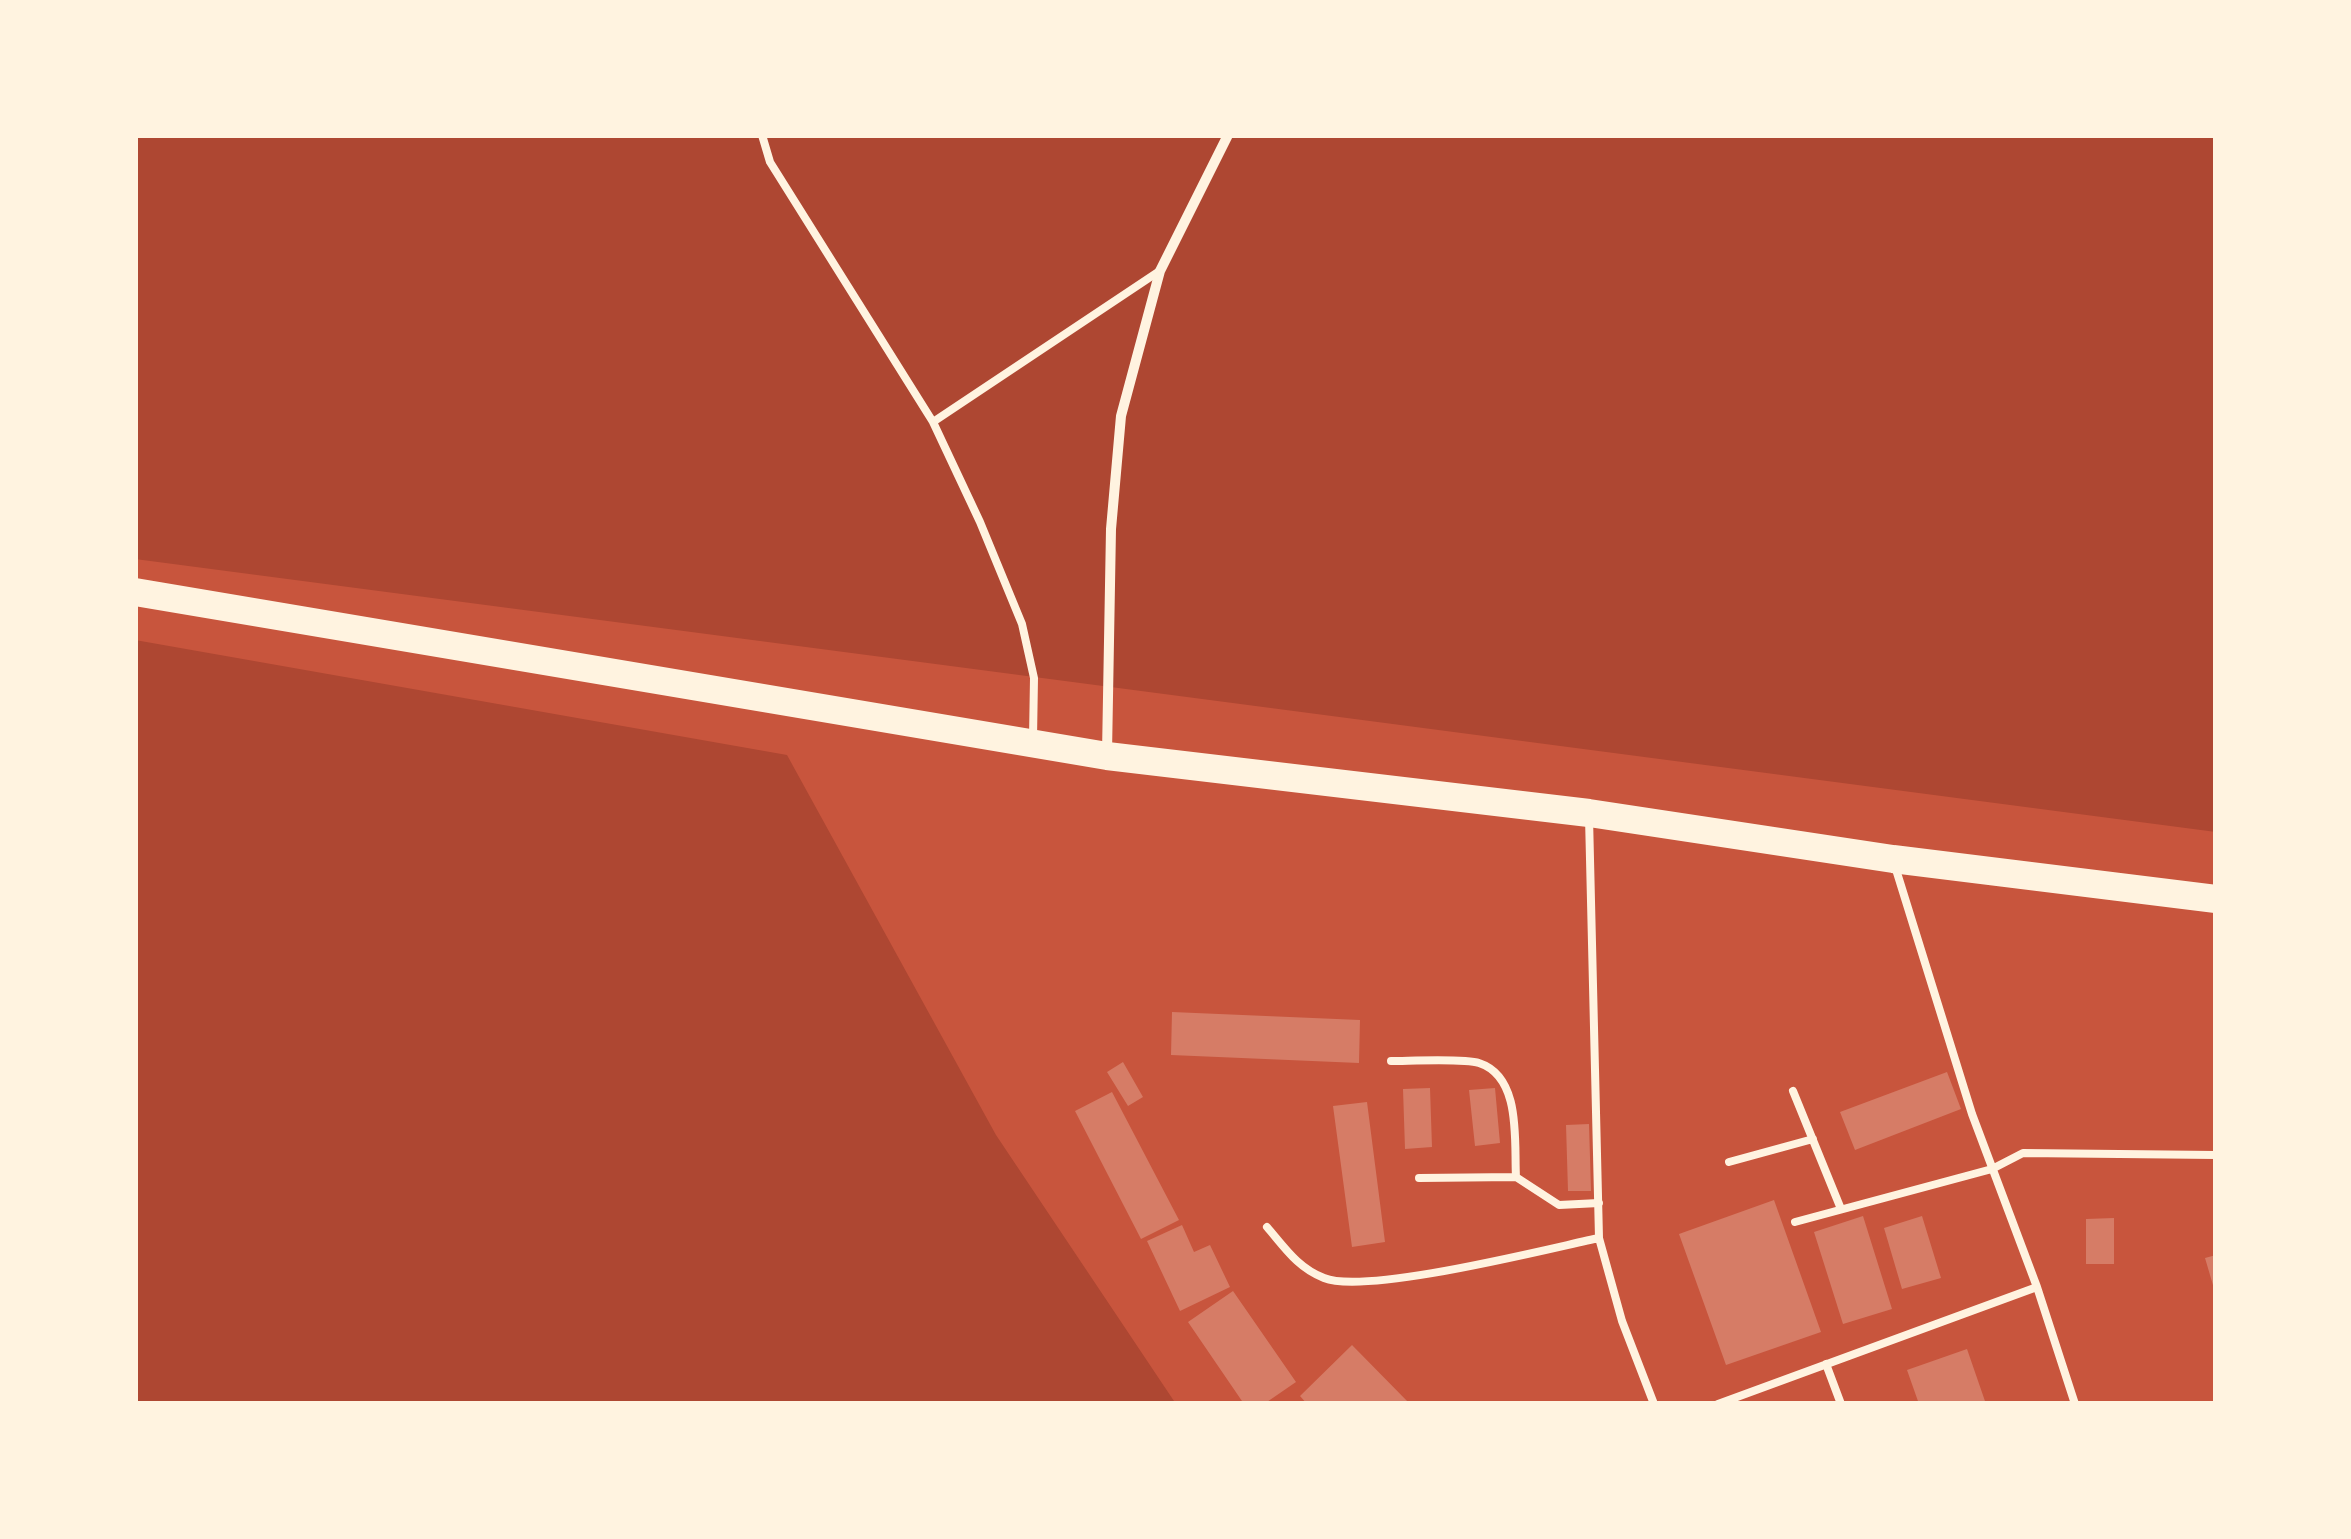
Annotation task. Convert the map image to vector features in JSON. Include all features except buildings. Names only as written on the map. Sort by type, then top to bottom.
[{"type":"highway","points":[[135,592],[1107,756],[1589,813],[1893,859],[2216,899]]},
{"type":"street","points":[[1107,756],[1111,529],[1121,416],[1160,270],[1228,135]]},
{"type":"lane","points":[[762,135],[770,162],[933,422],[1022,624],[1034,678],[1033,742]]},
{"type":"lane","points":[[933,422],[1160,270]]},
{"type":"lane","points":[[1589,813],[1599,1238],[1622,1321],[1654,1404]]},
{"type":"lane","points":[[1893,859],[1972,1114],[2037,1287],[2075,1404]]},
{"type":"lane","points":[[1391,1060],[1479,1063],[1500,1078],[1512,1103],[1516,1177]]},
{"type":"lane","points":[[1793,1090],[1841,1209]]},
{"type":"lane","points":[[1729,1162],[1813,1139]]},
{"type":"lane","points":[[1795,1222],[1992,1169],[2023,1153],[2216,1156]]},
{"type":"lane","points":[[1419,1178],[1516,1177],[1559,1206],[1598,1203]]},
{"type":"lane","points":[[1267,1227],[1301,1267],[1329,1280],[1424,1274],[1599,1238]]},
{"type":"lane","points":[[1718,1404],[2037,1287]]},
{"type":"lane","points":[[1826,1364],[1841,1404]]},
{"type":"shaded area","points":[[135,135],[2216,135],[2216,832],[135,559]]},
{"type":"shaded area","points":[[135,640],[787,755],[996,1135],[1176,1404],[135,1404]]}]
